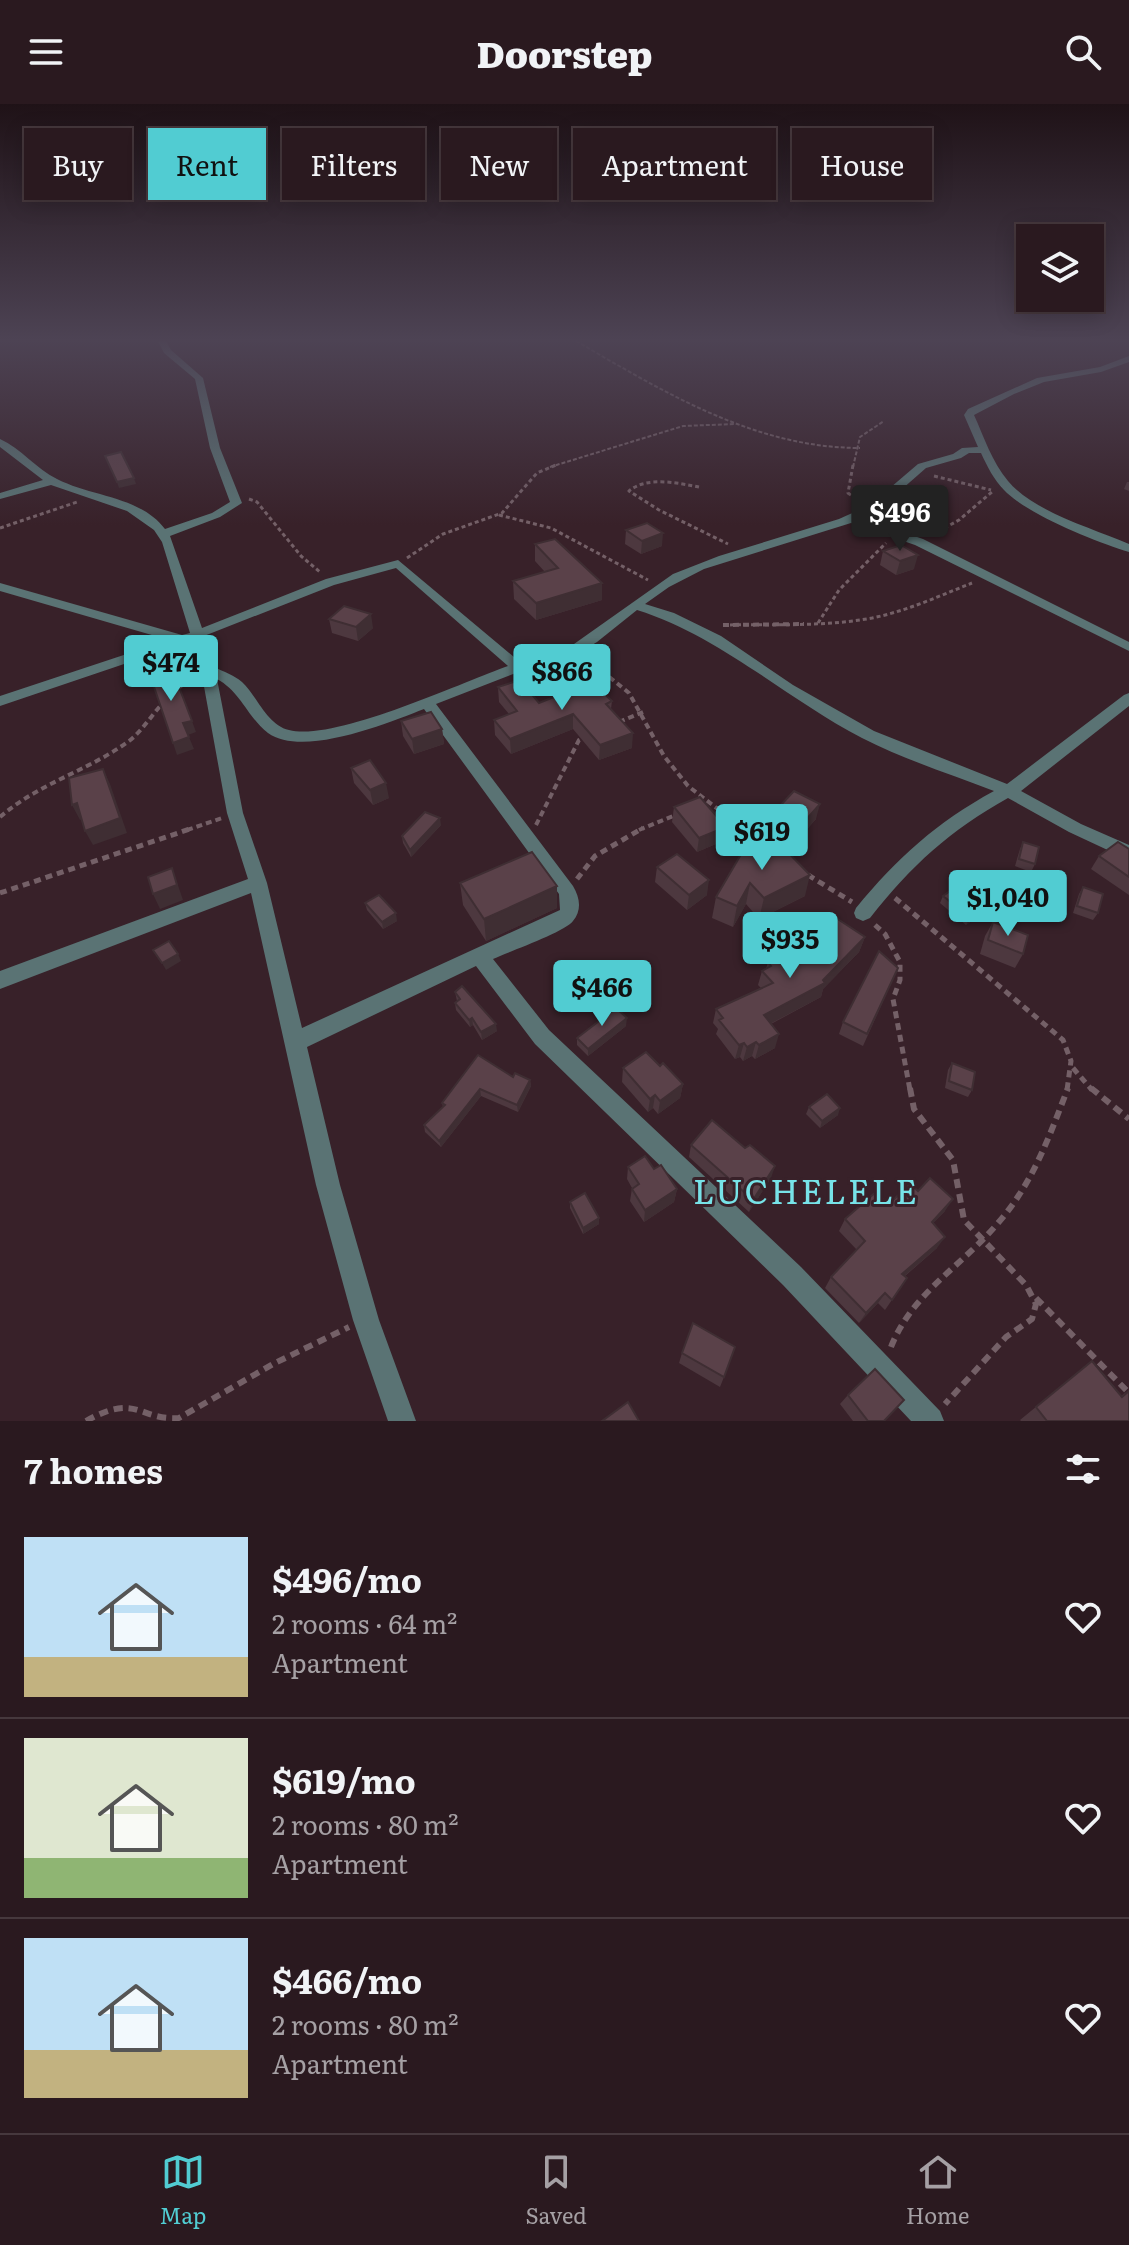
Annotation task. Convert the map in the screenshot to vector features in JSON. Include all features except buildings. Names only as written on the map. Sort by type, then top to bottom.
[{"type":"street","points":[[164,534],[229,509],[236,503],[215,448],[205,402]]},
{"type":"street","points":[[988,402],[969,415],[995,471],[1016,496],[1129,548]]},
{"type":"street","points":[[0,442],[52,481],[135,510],[164,534],[190,637],[208,670],[235,813],[258,883],[297,1041],[310,1116],[366,1320],[402,1421]]},
{"type":"street","points":[[208,670],[235,683],[275,732],[289,736],[309,735],[356,725],[427,702],[517,667],[574,650],[598,637],[660,588],[679,577],[745,552],[851,519],[870,510],[931,462],[960,456],[966,450],[983,450]]},
{"type":"street","points":[[0,496],[52,481]]},
{"type":"street","points":[[851,519],[919,542],[1129,647]]},
{"type":"street","points":[[0,701],[190,637],[330,582],[398,564],[517,667]]},
{"type":"street","points":[[0,587],[190,637]]},
{"type":"street","points":[[637,606],[693,626],[828,714],[869,735],[1009,791],[1075,828],[1129,853]]},
{"type":"street","points":[[863,913],[882,888],[938,834],[1009,791],[1129,698]]},
{"type":"street","points":[[297,1041],[564,919],[570,913],[571,898],[427,702]]},
{"type":"street","points":[[0,980],[258,883]]},
{"type":"street","points":[[479,956],[542,1037],[781,1266],[929,1420]]},
{"type":"path","points":[[683,402],[735,424],[816,447],[860,448]]},
{"type":"path","points":[[870,510],[848,493],[846,485],[856,466],[860,437],[884,421]]},
{"type":"path","points":[[398,564],[432,540],[498,515],[516,501],[528,478],[543,469],[683,426],[735,424]]},
{"type":"path","points":[[917,470],[993,491],[948,528],[919,542]]},
{"type":"path","points":[[699,487],[664,481],[633,487],[629,491],[659,510],[745,552]]},
{"type":"path","points":[[0,528],[73,505],[91,495]]},
{"type":"path","points":[[234,496],[257,502],[301,556],[330,582]]},
{"type":"path","points":[[498,515],[551,528],[660,588]]},
{"type":"path","points":[[818,623],[824,609],[852,573],[897,534]]},
{"type":"path","points":[[693,626],[818,623],[886,615],[989,576]]},
{"type":"path","points":[[574,650],[629,693],[643,712],[674,771],[706,803],[775,853]]},
{"type":"path","points":[[0,817],[27,794],[130,741],[170,695],[192,677],[208,670]]},
{"type":"path","points":[[615,724],[643,712]]},
{"type":"path","points":[[529,838],[579,740],[590,734]]},
{"type":"path","points":[[0,893],[235,813]]},
{"type":"path","points":[[571,898],[584,866],[596,855],[640,830],[681,813]]},
{"type":"path","points":[[797,868],[827,884],[863,913],[885,934],[900,962],[900,980],[893,999],[914,1109],[953,1160],[964,1220],[1129,1393]]},
{"type":"path","points":[[882,888],[936,930],[1063,1040],[1072,1056],[1073,1068],[1039,1164],[983,1240],[919,1297],[898,1326],[891,1348],[889,1378]]},
{"type":"path","points":[[1073,1068],[1096,1094],[1129,1119]]},
{"type":"path","points":[[929,1420],[1006,1337],[1032,1319],[1036,1312],[1034,1296]]},
{"type":"path","points":[[86,1421],[113,1408],[127,1407],[173,1419],[193,1411],[319,1339],[366,1320]]},
{"type":"district","name":"LUCHELELE","points":[[806,1189]]}]
